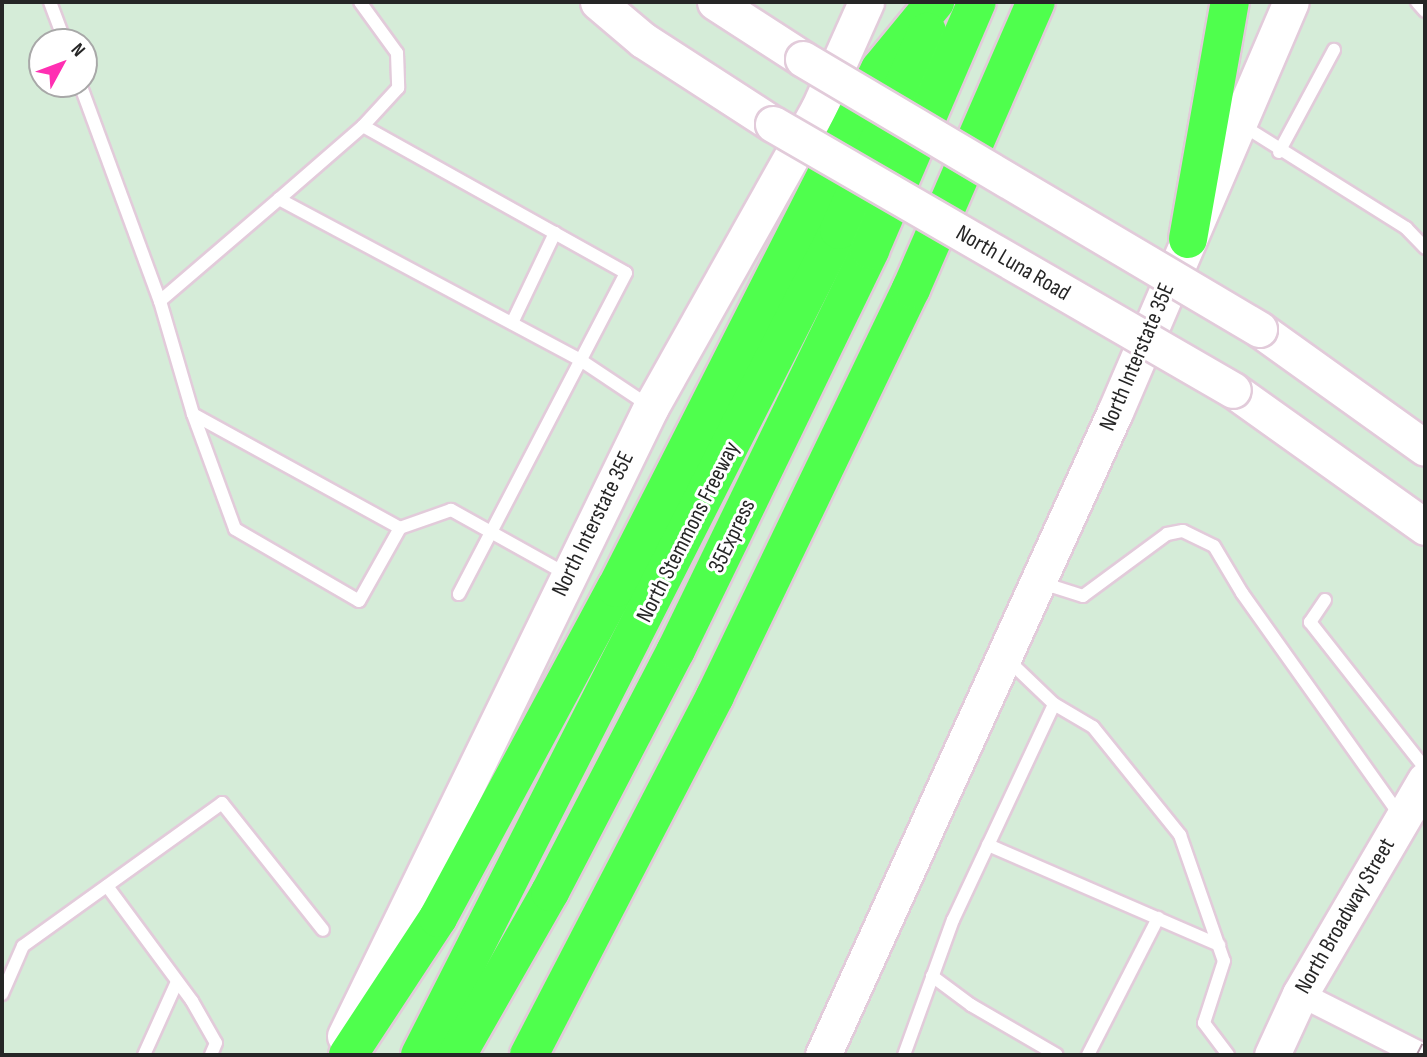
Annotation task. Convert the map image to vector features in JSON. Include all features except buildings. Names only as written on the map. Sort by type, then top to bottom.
[{"type":"highway","points":[[348,1055],[458,882],[616,588],[880,69],[935,2]]},
{"type":"highway","name":"North Stemmons Freeway","points":[[420,1055],[839,230],[940,2]]},
{"type":"highway","name":"35Express","points":[[457,1055],[550,892],[676,650],[870,250],[977,2]]},
{"type":"highway","points":[[529,1055],[715,696],[911,289],[1036,2]]},
{"type":"highway","points":[[1188,239],[1230,2]]},
{"type":"main road","name":"North Luna Road","points":[[598,2],[643,40],[773,124],[1233,390],[1425,527]]},
{"type":"main road","points":[[715,2],[803,59],[1259,330],[1425,448]]},
{"type":"main road","name":"North Interstate 35E","points":[[335,1055],[651,407],[818,110],[866,2]]},
{"type":"main road","name":"North Interstate 35E","points":[[823,1055],[1035,581],[1115,412],[1236,121],[1291,2]]},
{"type":"main road","name":"North Broadway Street","points":[[1272,1055],[1300,994],[1425,780]]},
{"type":"street","points":[[1300,994],[1421,1055]]},
{"type":"lane","points":[[51,2],[60,28]]},
{"type":"lane","points":[[160,301],[363,126],[398,88],[397,53],[360,2]]},
{"type":"lane","points":[[1417,2],[1425,11]]},
{"type":"lane","points":[[1279,152],[1334,50]]},
{"type":"lane","points":[[85,98],[160,301],[193,414],[235,529],[359,601],[400,528],[451,510],[568,575]]},
{"type":"lane","points":[[1236,121],[1279,152],[1406,228],[1425,248]]},
{"type":"lane","points":[[363,126],[626,273],[458,594]]},
{"type":"lane","points":[[279,199],[582,360],[651,407]]},
{"type":"lane","points":[[512,323],[555,233]]},
{"type":"lane","points":[[193,414],[400,528]]},
{"type":"lane","points":[[1035,581],[1083,596],[1167,534],[1183,531],[1214,546],[1242,593],[1402,819]]},
{"type":"lane","points":[[1325,600],[1310,622],[1425,768]]},
{"type":"lane","points":[[1003,656],[1054,704],[1093,727],[1180,835],[1224,961],[1204,1023],[1228,1055]]},
{"type":"lane","points":[[904,1055],[932,976],[988,845],[1054,704]]},
{"type":"lane","points":[[2,994],[23,946],[222,803],[323,930]]},
{"type":"lane","points":[[988,845],[1219,945]]},
{"type":"lane","points":[[107,886],[177,982],[216,1043],[211,1055]]},
{"type":"lane","points":[[1088,1055],[1158,918]]},
{"type":"lane","points":[[932,976],[971,1005],[1057,1055]]},
{"type":"lane","points":[[145,1055],[177,982]]},
{"type":"railway","points":[[1420,1055],[1425,1045]]}]
